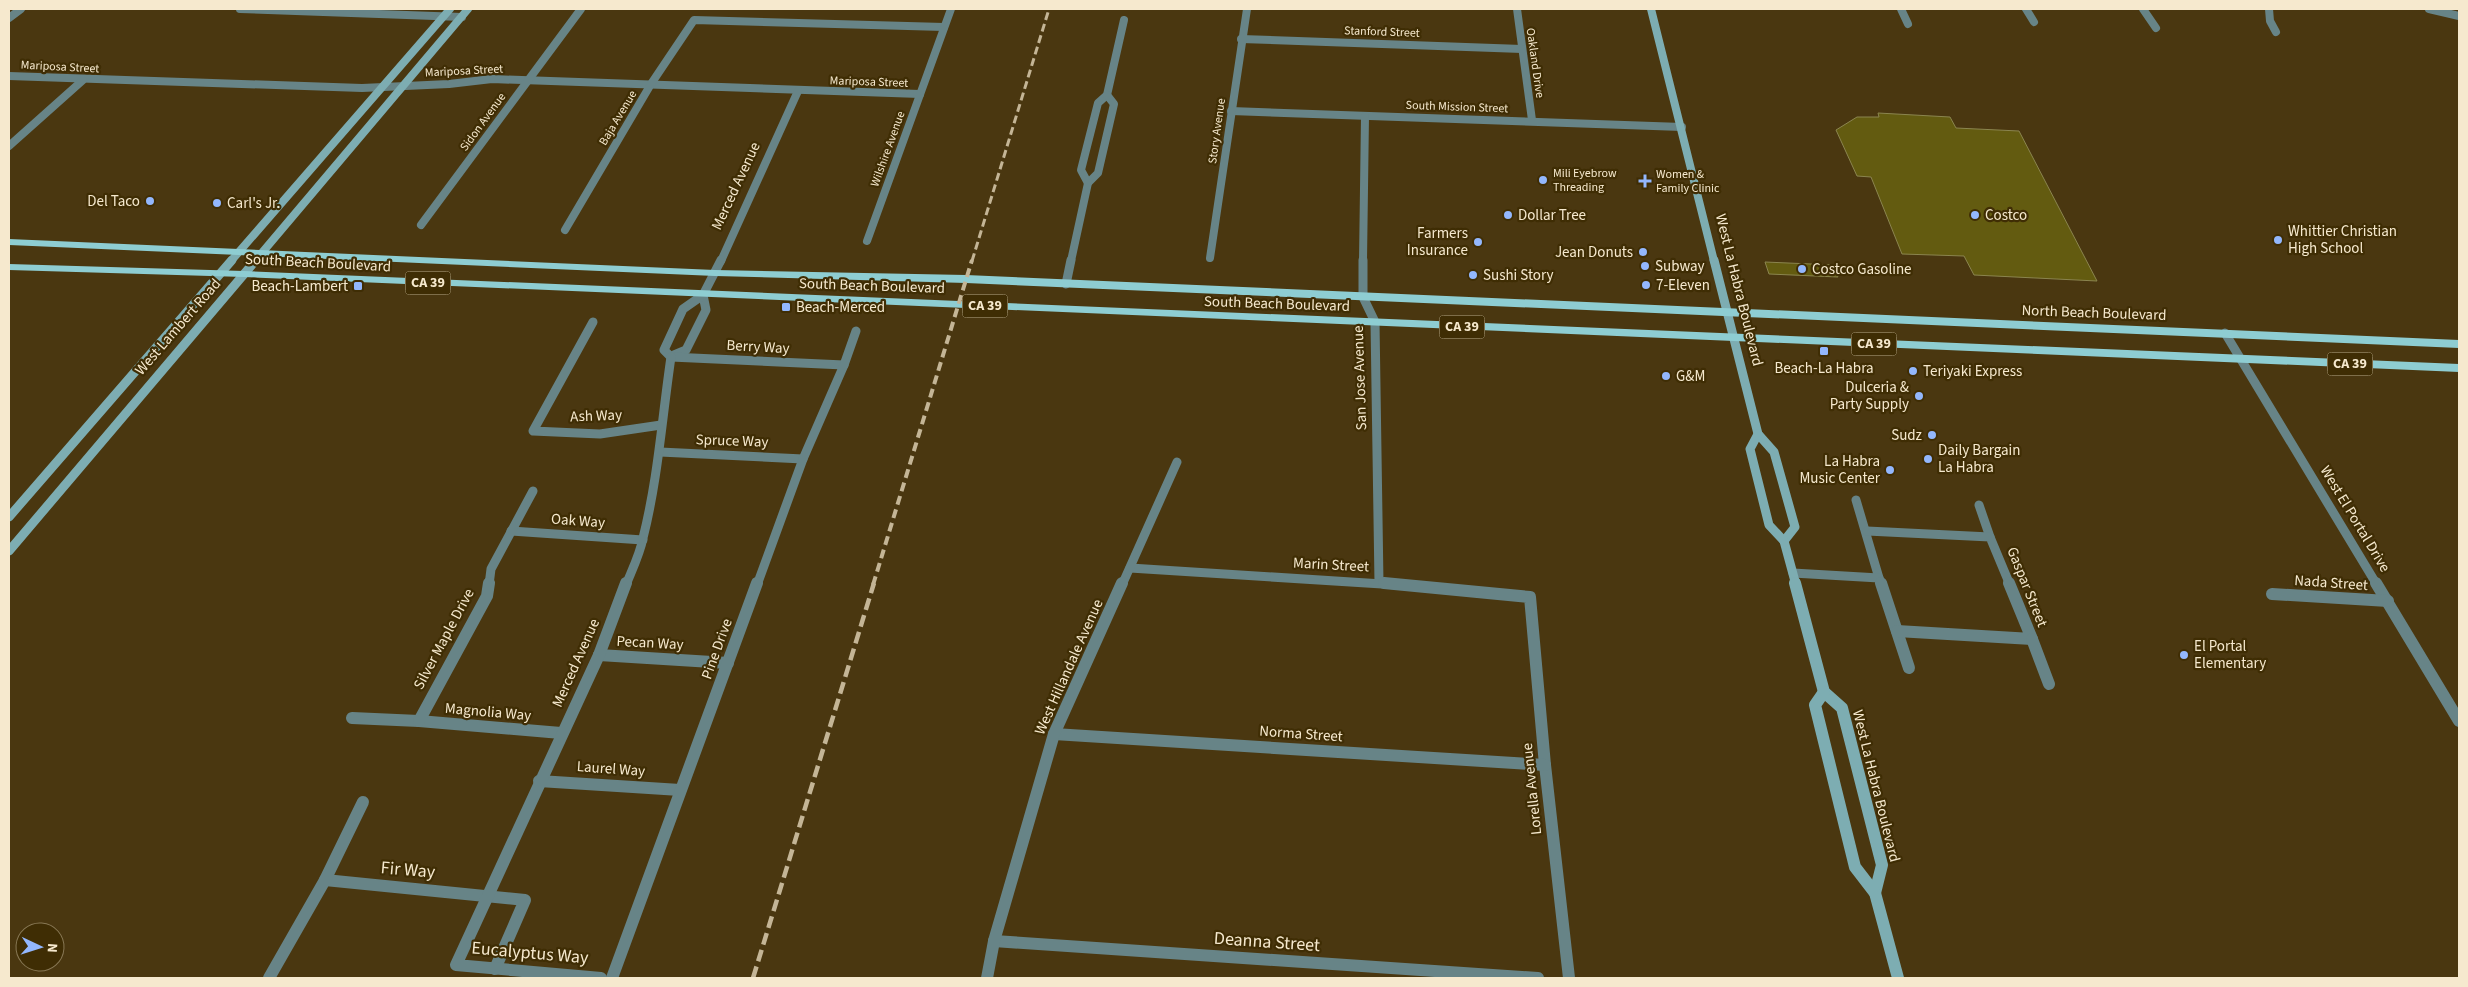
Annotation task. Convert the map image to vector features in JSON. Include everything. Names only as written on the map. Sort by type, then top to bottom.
[{"type":"main road","name":"West Lambert Road","points":[[9,517],[450,9]]},
{"type":"main road","name":"West Lambert Road","points":[[9,550],[468,9]]},
{"type":"main road","name":"West La Habra Boulevard","points":[[1651,9],[1758,434],[1774,452],[1795,527],[1784,541]]},
{"type":"main road","name":"South Beach Boulevard","points":[[9,242],[264,251],[714,272],[929,278],[1728,314]]},
{"type":"main road","name":"South Beach Boulevard","points":[[9,267],[220,273],[1734,338]]},
{"type":"main road","name":"North Beach Boulevard","points":[[1728,314],[2459,344]]},
{"type":"main road","name":"CA 39","points":[[1734,338],[2459,368]]},
{"type":"main road","name":"West La Habra Boulevard","points":[[1758,434],[1750,449],[1769,525],[1784,541],[1824,692],[1842,708],[1882,865],[1875,893]]},
{"type":"main road","name":"West La Habra Boulevard","points":[[1824,692],[1815,705],[1855,867],[1875,893],[1898,978]]},
{"type":"street","points":[[9,18],[21,9]]},
{"type":"street","points":[[240,9],[462,17]]},
{"type":"street","name":"Sidon Avenue","points":[[421,225],[581,9]]},
{"type":"street","name":"Wilshire Avenue","points":[[867,241],[951,9]]},
{"type":"street","name":"Story Avenue","points":[[1210,258],[1241,39],[1247,9]]},
{"type":"street","name":"Oakland Drive","points":[[1516,9],[1532,120]]},
{"type":"street","points":[[1901,9],[1908,24]]},
{"type":"street","points":[[2026,9],[2034,22]]},
{"type":"street","points":[[2143,9],[2156,28]]},
{"type":"street","points":[[2269,9],[2270,21],[2276,32]]},
{"type":"street","points":[[2429,9],[2459,16]]},
{"type":"street","name":"Baja Avenue","points":[[565,230],[651,84],[694,20],[944,27]]},
{"type":"street","points":[[1088,183],[1081,170],[1098,103],[1107,95],[1124,20]]},
{"type":"street","name":"Stanford Street","points":[[1241,39],[1522,48]]},
{"type":"street","name":"Mariposa Street","points":[[9,76],[362,88],[449,84],[492,79],[920,94]]},
{"type":"street","points":[[9,146],[83,80]]},
{"type":"street","name":"Merced Avenue","points":[[671,357],[664,350],[683,309],[703,295],[798,91]]},
{"type":"street","points":[[1066,284],[1088,183],[1098,173],[1114,104],[1107,95]]},
{"type":"street","name":"South Mission Street","points":[[1231,111],[1532,120],[1682,128]]},
{"type":"street","name":"San Jose Avenue","points":[[1365,116],[1363,297],[1375,322],[1379,583]]},
{"type":"street","name":"Merced Avenue","points":[[671,357],[686,350],[706,310],[703,295]]},
{"type":"street","name":"Ash Way","points":[[593,322],[532,431],[600,434],[661,425]]},
{"type":"street","name":"Pine Drive","points":[[612,978],[803,459],[844,365],[856,331]]},
{"type":"street","name":"West El Portal Drive","points":[[2225,333],[2459,721]]},
{"type":"street","name":"Merced Avenue","points":[[456,965],[539,781],[600,655],[643,540],[660,452],[661,425],[671,357]]},
{"type":"street","name":"Berry Way","points":[[671,357],[844,365]]},
{"type":"street","name":"Spruce Way","points":[[660,452],[803,459]]},
{"type":"street","name":"West Hillandale Avenue","points":[[987,978],[994,941],[1054,734],[1177,462]]},
{"type":"street","name":"Silver Maple Drive","points":[[419,721],[487,596],[491,569],[533,491]]},
{"type":"street","points":[[1856,500],[1867,531],[1879,578],[1909,668]]},
{"type":"street","points":[[1979,505],[1990,537]]},
{"type":"street","name":"Oak Way","points":[[511,531],[643,540]]},
{"type":"street","name":"Gaspar Street","points":[[1867,531],[1990,537],[2032,639],[1897,631]]},
{"type":"street","name":"Marin Street","points":[[1130,568],[1379,583],[1530,597]]},
{"type":"street","points":[[1793,573],[1879,578]]},
{"type":"street","name":"Nada Street","points":[[2272,594],[2388,601]]},
{"type":"street","name":"Lorella Avenue","points":[[1530,597],[1545,765],[1569,978]]},
{"type":"street","points":[[2032,639],[2049,684]]},
{"type":"street","name":"Pecan Way","points":[[600,655],[728,662]]},
{"type":"street","name":"Magnolia Way","points":[[352,718],[419,721],[561,734]]},
{"type":"street","name":"Norma Street","points":[[1054,734],[1545,765]]},
{"type":"street","name":"Laurel Way","points":[[539,781],[680,790]]},
{"type":"street","points":[[269,978],[325,880],[363,802]]},
{"type":"street","name":"Fir Way","points":[[325,880],[525,900],[495,969]]},
{"type":"street","name":"Deanna Street","points":[[994,941],[1462,976],[1538,978]]},
{"type":"street","name":"Eucalyptus Way","points":[[456,965],[601,978]]},
{"type":"building","name":"Costco","points":[[1878,113],[1950,117],[1956,128],[2019,131],[2097,281],[1974,275],[1964,256],[1902,254],[1871,177],[1857,176],[1836,130],[1857,117],[1879,117]]},
{"type":"building","name":"Costco Gasoline","points":[[1765,262],[1834,265],[1838,277],[1769,274]]},
{"type":"railway","points":[[972,261],[1049,9]]},
{"type":"railway","points":[[873,585],[972,260]]},
{"type":"railway","points":[[753,978],[874,583]]},
{"type":"place","name":"Mili Eyebrow Threading","points":[[1543,180]]},
{"type":"place","name":"Women & Family Clinic","points":[[1645,181]]},
{"type":"place","name":"Del Taco","points":[[150,201]]},
{"type":"place","name":"Carl's Jr.","points":[[217,203]]},
{"type":"place","name":"Dollar Tree","points":[[1508,215]]},
{"type":"place","name":"Costco","points":[[1975,215]]},
{"type":"place","name":"Whittier Christian High School","points":[[2278,240]]},
{"type":"place","name":"Farmers Insurance","points":[[1478,242]]},
{"type":"place","name":"Jean Donuts","points":[[1643,252]]},
{"type":"place","name":"Subway","points":[[1645,266]]},
{"type":"place","name":"Costco Gasoline","points":[[1802,269]]},
{"type":"place","name":"Sushi Story","points":[[1473,275]]},
{"type":"place","name":"7-Eleven","points":[[1646,285]]},
{"type":"place","name":"Beach-Lambert","points":[[358,286]]},
{"type":"place","name":"Beach-Merced","points":[[786,307]]},
{"type":"place","name":"Beach-La Habra","points":[[1824,351]]},
{"type":"place","name":"Teriyaki Express","points":[[1913,371]]},
{"type":"place","name":"G&M","points":[[1666,376]]},
{"type":"place","name":"Dulceria & Party Supply","points":[[1919,396]]},
{"type":"place","name":"Sudz","points":[[1932,435]]},
{"type":"place","name":"Daily Bargain La Habra","points":[[1928,459]]},
{"type":"place","name":"La Habra Music Center","points":[[1890,470]]},
{"type":"place","name":"El Portal Elementary","points":[[2184,655]]}]
